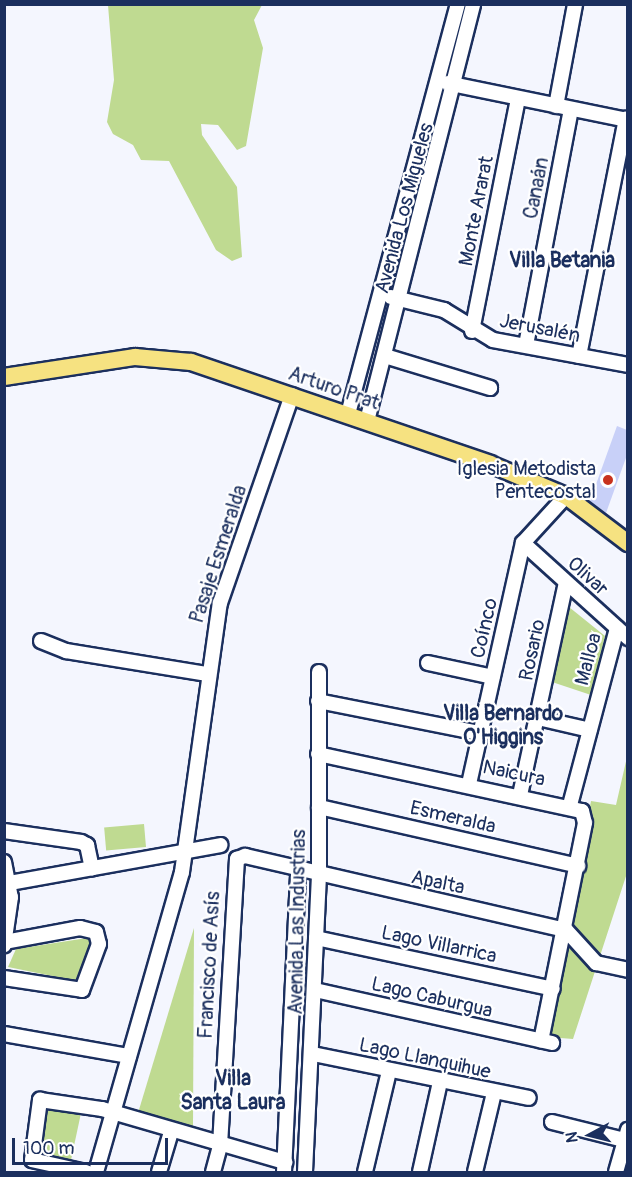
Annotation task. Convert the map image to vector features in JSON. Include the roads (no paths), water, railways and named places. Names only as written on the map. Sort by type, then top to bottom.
[{"type":"main road","name":"Arturo Prat","points":[[4,377],[159,357],[191,362],[348,414],[566,496],[627,543]]},
{"type":"street","name":"Avenida Los Migueles","points":[[348,414],[441,82],[458,4]]},
{"type":"street","name":"Avenida Los Migueles","points":[[367,421],[456,85],[473,4]]},
{"type":"street","points":[[556,106],[575,4]]},
{"type":"street","points":[[441,82],[627,119],[579,356]]},
{"type":"street","name":"Monte Ararat","points":[[472,331],[518,99]]},
{"type":"street","name":"Canaán","points":[[526,345],[571,109]]},
{"type":"street","name":"Jerusalén","points":[[382,297],[400,297],[444,310],[472,331],[526,345],[627,365]]},
{"type":"street","points":[[385,356],[490,388]]},
{"type":"street","name":"Pasaje Esmeralda","points":[[96,1173],[184,852],[206,674],[220,603],[292,396]]},
{"type":"street","name":"Coínco","points":[[469,784],[523,543],[566,496]]},
{"type":"street","name":"Olivar","points":[[523,543],[622,633]]},
{"type":"street","name":"Rosario","points":[[520,795],[566,584]]},
{"type":"street","name":"Malloa","points":[[570,805],[590,730],[622,633]]},
{"type":"street","points":[[41,641],[66,651],[206,674]]},
{"type":"street","points":[[428,663],[493,677]]},
{"type":"street","name":"Avenida Las Industrias","points":[[305,1173],[315,990],[319,672]]},
{"type":"street","points":[[318,700],[480,733]]},
{"type":"street","points":[[538,718],[590,730]]},
{"type":"street","name":"Naicura","points":[[318,754],[570,805]]},
{"type":"street","points":[[570,805],[582,810],[585,823],[566,930],[596,963],[627,970]]},
{"type":"street","name":"Esmeralda","points":[[319,807],[578,866]]},
{"type":"street","points":[[4,831],[81,842],[92,868]]},
{"type":"street","points":[[6,884],[220,845]]},
{"type":"street","name":"Apalta","points":[[233,866],[245,856],[318,877],[566,930]]},
{"type":"street","points":[[4,862],[5,944],[80,928],[96,932],[99,944],[82,990],[4,978]]},
{"type":"street","name":"Francisco de Asís","points":[[213,1173],[220,1145],[233,866]]},
{"type":"street","name":"Avenida Las Industrias","points":[[284,1167],[298,871]]},
{"type":"street","name":"Lago Caburgua","points":[[315,990],[547,1042],[553,989],[566,930]]},
{"type":"street","name":"Lago Villarrica","points":[[316,938],[553,989]]},
{"type":"street","points":[[4,1034],[129,1056]]},
{"type":"street","name":"Lago Llanquihue","points":[[313,1054],[440,1082],[529,1098]]},
{"type":"street","points":[[365,1173],[389,1071]]},
{"type":"street","points":[[420,1173],[440,1082]]},
{"type":"street","points":[[475,1173],[494,1093]]},
{"type":"street","points":[[86,1173],[32,1160],[40,1100],[114,1112],[284,1167]]},
{"type":"street","points":[[552,1122],[626,1137],[616,1173]]},
{"type":"street","points":[[159,1173],[171,1132]]},
{"type":"place","name":"Iglesia Metodista Pentecostal","points":[[608,480]]},
{"type":"district","name":"Villa Betania","points":[[562,261]]},
{"type":"district","name":"Villa Bernardo O'Higgins","points":[[503,726]]},
{"type":"district","name":"Villa Santa Laura","points":[[233,1091]]}]
